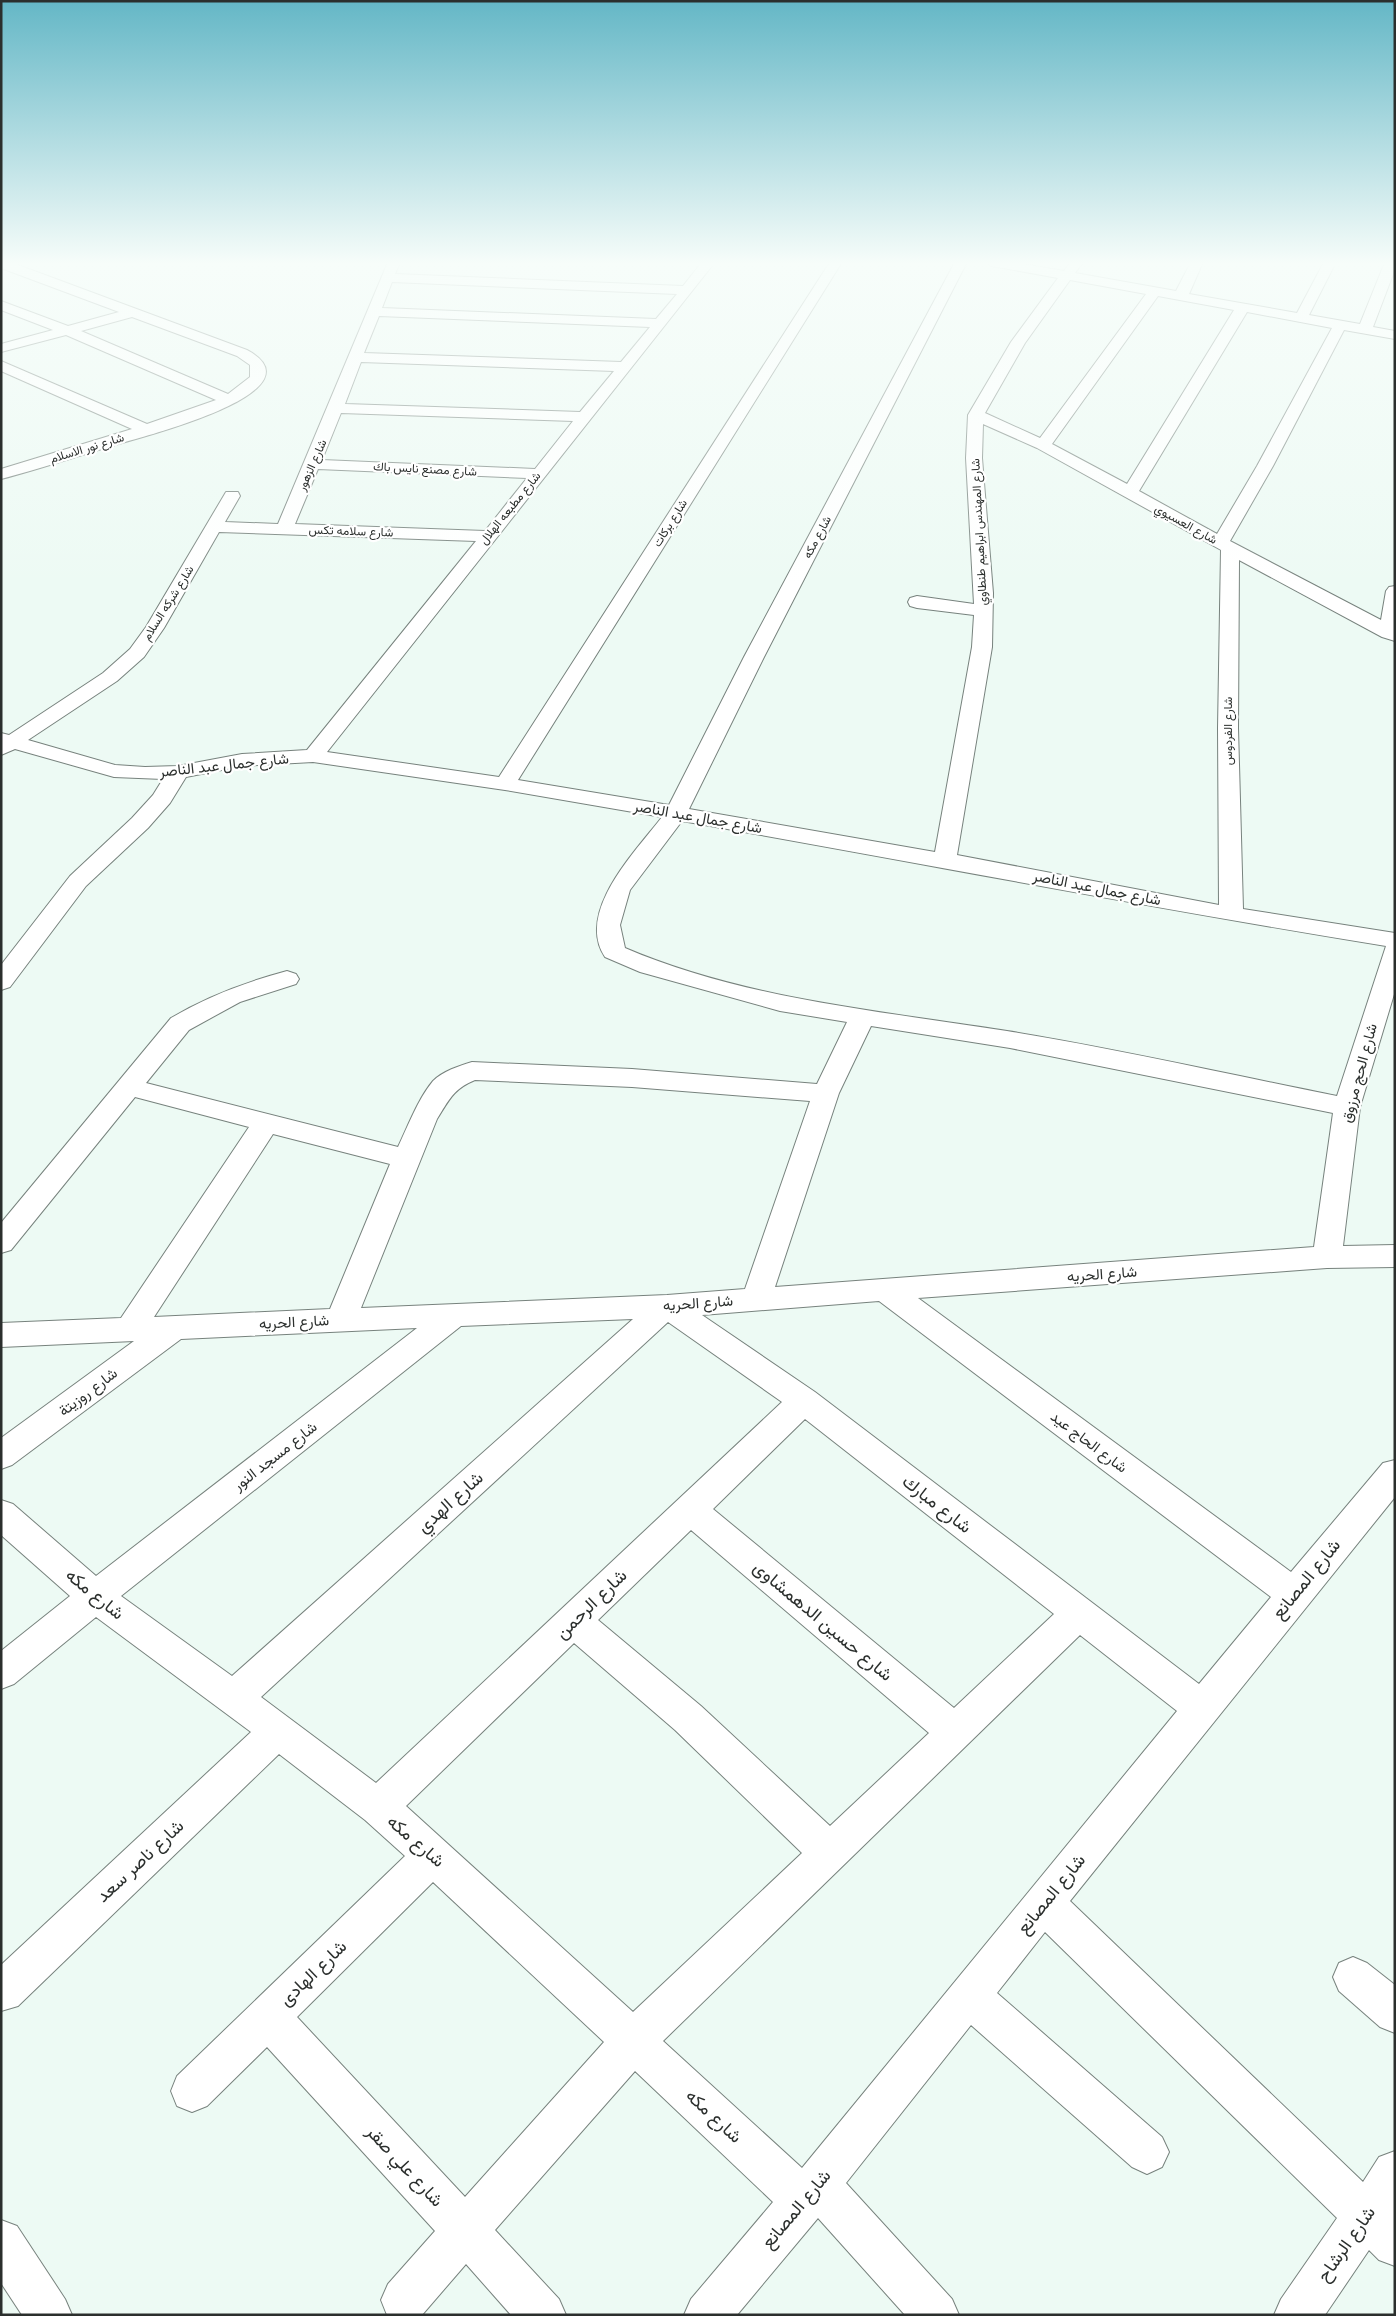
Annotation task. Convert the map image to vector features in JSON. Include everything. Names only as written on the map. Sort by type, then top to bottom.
[{"type":"street","points":[[12,370],[147,430]]},
{"type":"street","points":[[159,370],[228,400]]},
{"type":"street","name":"شارع نور الاسلام","points":[[1,474],[147,430],[228,400],[250,387],[258,377],[259,370]]},
{"type":"street","name":"شارع الزهور","points":[[284,529],[337,408],[350,370]]},
{"type":"street","name":"شارع مطبعه الهلال","points":[[314,756],[622,370]]},
{"type":"street","name":"شارع بركات","points":[[505,784],[767,370]]},
{"type":"street","name":"شارع مكه","points":[[862,1018],[789,1005],[649,968],[614,952],[608,925],[619,889],[676,813],[754,657],[904,370]]},
{"type":"street","name":"شارع المهندس ابراهيم طنطاوي","points":[[945,860],[982,647],[982,542],[974,458],[976,415],[1002,370]]},
{"type":"street","points":[[1043,445],[1097,370]]},
{"type":"street","points":[[1130,493],[1205,370]]},
{"type":"street","name":"شارع الفردوس","points":[[1231,914],[1225,546],[1316,370]]},
{"type":"street","points":[[337,408],[584,417]]},
{"type":"street","name":"شارع العسيوي","points":[[976,415],[1043,445],[1225,546],[1392,634]]},
{"type":"street","name":"شارع مصنع نايس باك","points":[[313,464],[538,474]]},
{"type":"street","name":"شارع شركه السلام","points":[[4,744],[110,677],[137,653],[155,628],[232,496]]},
{"type":"street","name":"شارع سلامه تكس","points":[[214,527],[488,536]]},
{"type":"street","points":[[1392,634],[1395,591]]},
{"type":"street","points":[[917,602],[983,611]]},
{"type":"street","name":"شارع جمال عبد الناصر","points":[[4,744],[114,771],[145,773],[178,772],[242,760],[277,756],[314,756],[505,784],[676,813],[945,860],[1231,914],[1395,940]]},
{"type":"street","points":[[1,982],[78,881],[140,823],[162,798],[178,772]]},
{"type":"street","name":"شارع الحج مرزوق","points":[[1327,1257],[1347,1107],[1395,950]]},
{"type":"street","points":[[1,1243],[180,1024],[205,1008],[236,993],[287,979]]},
{"type":"street","points":[[756,1299],[826,1093],[862,1018],[1020,1042],[1347,1107]]},
{"type":"street","points":[[341,1320],[424,1119],[443,1087],[455,1078],[472,1071],[632,1078],[826,1093]]},
{"type":"street","points":[[129,1087],[406,1159]]},
{"type":"street","points":[[130,1329],[266,1123]]},
{"type":"street","name":"شارع الحريه","points":[[1,1335],[667,1306],[1327,1257],[1395,1256]]},
{"type":"street","name":"شارع الحاج عيد","points":[[885,1290],[1294,1594]]},
{"type":"street","name":"شارع مبارك","points":[[667,1306],[804,1401],[1202,1708]]},
{"type":"street","name":"شارع الهدي","points":[[234,1698],[667,1306]]},
{"type":"street","name":"شارع مسجد النور","points":[[1,1673],[455,1315]]},
{"type":"street","name":"شارع روزيتة","points":[[1,1456],[175,1327]]},
{"type":"street","name":"شارع الرحمن","points":[[378,1807],[804,1401]]},
{"type":"street","name":"شارع المصانع","points":[[707,2315],[810,2192],[1294,1594],[1394,1477]]},
{"type":"street","name":"شارع حسين الدهمشاوى","points":[[690,1510],[955,1732]]},
{"type":"street","name":"شارع مكه","points":[[1,1514],[95,1597],[278,1730],[378,1807],[433,1855],[633,2041],[810,2192],[936,2315]]},
{"type":"street","points":[[404,2300],[633,2041],[1079,1613]]},
{"type":"street","points":[[573,1621],[688,1718],[830,1853]]},
{"type":"street","name":"شارع ناصر سعد","points":[[2,1991],[278,1730]]},
{"type":"street","name":"شارع الهادى","points":[[192,2091],[433,1855]]},
{"type":"street","points":[[1044,1903],[1380,2230]]},
{"type":"street","points":[[1353,1977],[1395,2012]]},
{"type":"street","points":[[969,1996],[1147,2152]]},
{"type":"street","name":"شارع علي صقر","points":[[268,2017],[543,2315]]},
{"type":"street","name":"شارع الرشاح","points":[[1297,2315],[1380,2230],[1395,2174]]},
{"type":"street","points":[[1,2242],[49,2315]]}]
